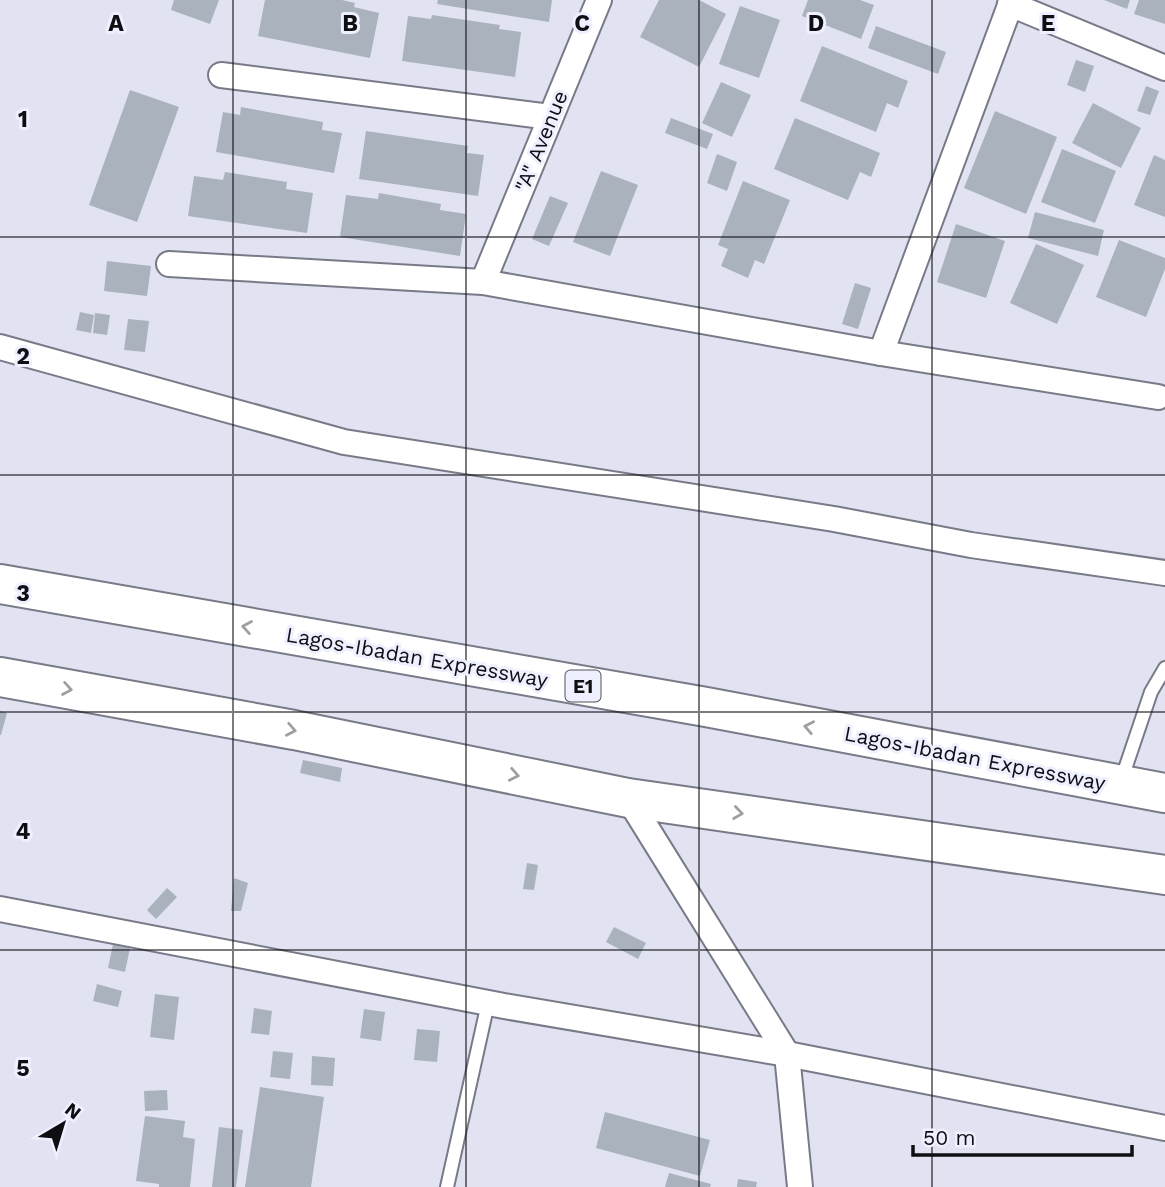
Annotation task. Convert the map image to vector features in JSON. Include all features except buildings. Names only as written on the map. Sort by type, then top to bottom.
[{"type":"highway","name":"Lagos-Ibadan Expressway","points":[[0,584],[678,702],[1165,793]]},
{"type":"highway","points":[[0,677],[294,730],[628,797],[1165,875]]},
{"type":"street","name":"\"A\" Avenue","points":[[482,282],[598,0]]},
{"type":"street","points":[[881,353],[1011,2],[1165,68]]},
{"type":"street","points":[[221,75],[551,117]]},
{"type":"street","points":[[169,264],[482,282],[881,353],[1158,397]]},
{"type":"street","points":[[0,347],[344,442],[820,517],[971,545],[1165,573]]},
{"type":"street","points":[[628,797],[787,1054],[800,1187]]},
{"type":"street","points":[[0,909],[488,1003],[787,1054],[1165,1128]]},
{"type":"lane","points":[[1120,785],[1152,692],[1165,668]]},
{"type":"lane","points":[[447,1187],[488,1003]]}]
